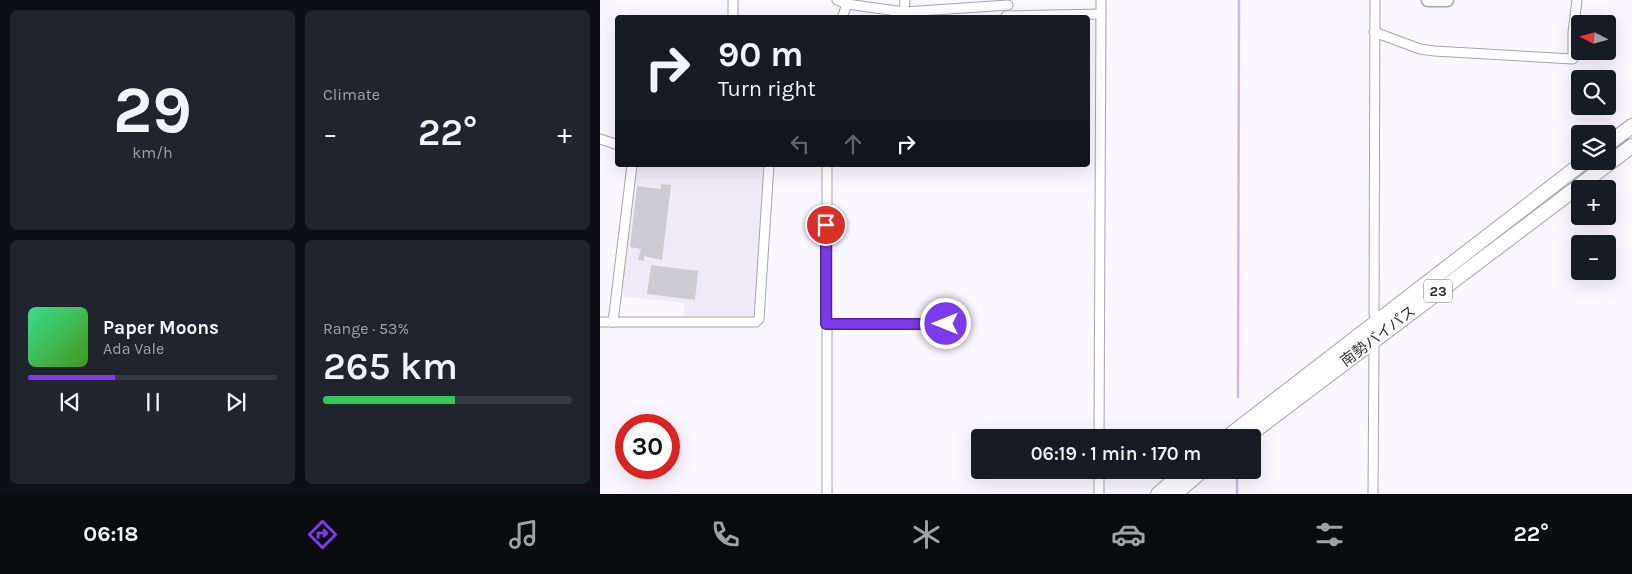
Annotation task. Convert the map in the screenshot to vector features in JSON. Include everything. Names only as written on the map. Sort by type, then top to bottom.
[{"type":"highway","points":[[1616,138],[1632,126]]},
{"type":"highway","name":"南勢バイパス","points":[[1256,429],[1632,146]]},
{"type":"highway","name":"南勢バイパス","points":[[1238,429],[1574,170]]},
{"type":"highway","points":[[1158,494],[1176,479]]},
{"type":"highway","points":[[1175,494],[1192,479]]},
{"type":"main road","points":[[1428,0],[1448,0]]},
{"type":"street","points":[[733,0],[733,15]]},
{"type":"street","points":[[836,0],[847,4],[904,12],[1008,2],[1006,15]]},
{"type":"street","points":[[904,12],[905,0]]},
{"type":"street","points":[[1099,429],[1101,0]]},
{"type":"street","points":[[1374,314],[1375,0]]},
{"type":"street","points":[[1374,32],[1420,49],[1434,51],[1573,58],[1572,33],[1577,0]]},
{"type":"street","points":[[843,15],[847,4]]},
{"type":"street","points":[[1069,15],[1101,14]]},
{"type":"street","points":[[600,139],[615,144]]},
{"type":"street","points":[[613,322],[632,167]]},
{"type":"street","points":[[600,322],[756,322],[759,318],[770,167]]},
{"type":"street","points":[[827,167],[827,494]]},
{"type":"street","points":[[826,324],[946,324]]},
{"type":"street","points":[[1373,494],[1374,347]]},
{"type":"street","points":[[1099,479],[1099,494]]},
{"type":"shaded area","points":[[635,167],[765,167],[757,316],[754,320],[683,319],[685,303],[620,296]]},
{"type":"building","points":[[661,184],[671,185],[662,260],[644,256],[644,261],[638,260],[641,249],[630,247],[637,186],[661,189]]},
{"type":"building","points":[[651,265],[698,271],[695,300],[647,294]]},
{"type":"waterway","points":[[1238,397],[1239,0]]},
{"type":"waterway","points":[[1237,479],[1237,494]]},
{"type":"route","points":[[826,225],[826,324],[946,324]]}]
